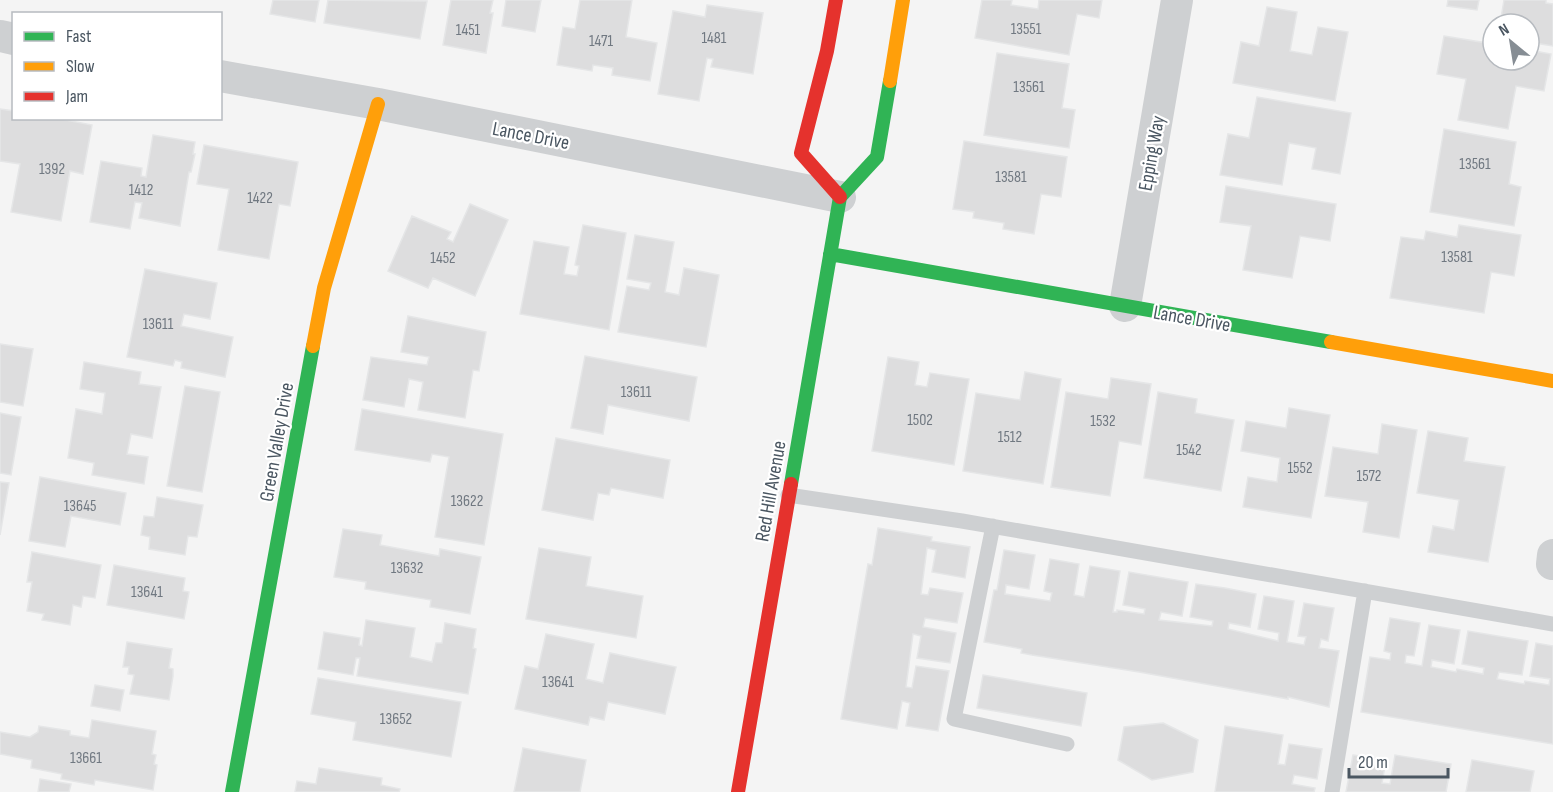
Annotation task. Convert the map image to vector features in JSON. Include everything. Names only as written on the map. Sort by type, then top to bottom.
[{"type":"street","points":[[836,0],[827,51],[801,153],[840,197],[877,157],[903,0]]},
{"type":"street","name":"Epping Way","points":[[1125,306],[1177,0]]},
{"type":"street","name":"Lance Drive","points":[[222,76],[378,104],[840,197]]},
{"type":"street","name":"Green Valley Drive","points":[[232,792],[324,288],[378,104]]},
{"type":"street","name":"Red Hill Avenue","points":[[738,792],[840,197]]},
{"type":"street","name":"Lance Drive","points":[[830,254],[1553,381]]},
{"type":"lane","points":[[788,495],[993,526],[1553,624]]},
{"type":"lane","points":[[993,526],[954,719],[1067,744]]},
{"type":"lane","points":[[1332,792],[1365,591]]},
{"type":"building","points":[[273,0],[319,0],[315,22],[270,14]]},
{"type":"building","points":[[328,0],[427,1],[420,39],[324,23]]},
{"type":"building","points":[[451,0],[493,0],[486,53],[443,45]]},
{"type":"building","points":[[506,0],[541,0],[535,32],[502,26]]},
{"type":"building","points":[[580,0],[632,0],[626,37],[657,43],[650,81],[612,75],[613,68],[593,65],[592,71],[557,65],[563,27],[575,29]]},
{"type":"building","points":[[982,0],[1012,0],[1011,5],[1038,9],[1039,0],[1102,0],[1099,18],[1077,14],[1069,55],[975,38]]},
{"type":"building","points":[[1448,0],[1479,0],[1477,10],[1447,6]]},
{"type":"building","points":[[1504,0],[1546,0],[1546,3],[1553,4],[1553,46],[1541,44],[1541,12],[1502,12]]},
{"type":"building","points":[[707,5],[763,13],[753,74],[711,67],[713,59],[707,58],[699,101],[658,94],[673,11],[705,17]]},
{"type":"building","points":[[1267,7],[1297,12],[1290,51],[1312,55],[1318,27],[1348,32],[1335,101],[1233,83],[1241,42],[1259,46]]},
{"type":"building","points":[[1444,36],[1481,42],[1481,72],[1541,72],[1541,52],[1551,54],[1544,91],[1516,86],[1508,129],[1458,120],[1466,79],[1437,74]]},
{"type":"building","points":[[997,53],[1069,64],[1062,108],[1075,110],[1069,148],[984,135]]},
{"type":"building","points":[[1257,97],[1351,113],[1340,174],[1312,169],[1316,148],[1289,143],[1282,185],[1220,175],[1228,134],[1249,138]]},
{"type":"building","points":[[0,109],[12,111],[12,120],[66,120],[92,125],[83,174],[70,171],[61,221],[11,212],[20,164],[0,161]]},
{"type":"building","points":[[1444,129],[1516,142],[1509,184],[1521,187],[1514,226],[1430,212]]},
{"type":"building","points":[[153,135],[195,142],[193,154],[195,154],[191,172],[189,172],[180,226],[139,218],[142,203],[135,202],[130,229],[90,222],[101,161],[142,168],[141,176],[146,177]]},
{"type":"building","points":[[964,141],[1067,157],[1061,197],[1041,194],[1034,234],[1003,229],[1004,223],[973,218],[974,212],[953,209]]},
{"type":"building","points":[[204,145],[298,162],[290,206],[279,204],[269,259],[218,250],[229,189],[197,184]]},
{"type":"building","points":[[1226,186],[1336,204],[1330,241],[1300,236],[1292,278],[1243,270],[1251,226],[1220,222]]},
{"type":"building","points":[[470,204],[508,220],[475,296],[433,278],[428,288],[388,271],[412,216],[451,232],[447,239],[453,242]]},
{"type":"building","points":[[583,225],[626,233],[609,330],[520,314],[534,241],[569,247],[564,274],[577,276],[579,266],[575,265]]},
{"type":"building","points":[[1459,225],[1521,235],[1514,276],[1491,272],[1484,313],[1390,298],[1401,237],[1424,240],[1426,231],[1457,237]]},
{"type":"building","points":[[635,235],[674,242],[665,292],[679,295],[684,268],[719,275],[706,347],[618,332],[627,286],[649,290],[651,283],[627,279]]},
{"type":"building","points":[[145,269],[217,283],[210,319],[184,314],[181,326],[233,337],[225,377],[181,368],[182,362],[175,360],[173,366],[127,357]]},
{"type":"building","points":[[408,316],[486,332],[479,371],[473,370],[465,418],[418,410],[423,382],[409,379],[404,407],[363,400],[371,357],[427,365],[429,357],[401,352]]},
{"type":"building","points":[[0,344],[33,349],[23,406],[0,402]]},
{"type":"building","points":[[585,356],[697,377],[689,421],[608,405],[603,434],[571,428]]},
{"type":"building","points":[[888,357],[919,362],[915,385],[927,387],[930,373],[969,379],[954,465],[872,451]]},
{"type":"building","points":[[84,362],[141,372],[139,384],[161,387],[152,438],[131,434],[127,454],[148,457],[144,484],[92,475],[94,463],[68,458],[76,409],[102,414],[105,393],[80,389]]},
{"type":"building","points":[[1025,372],[1061,379],[1043,484],[963,471],[976,393],[1020,400]]},
{"type":"building","points":[[1111,378],[1151,384],[1141,445],[1119,441],[1110,496],[1051,487],[1066,392],[1108,399]]},
{"type":"building","points":[[185,386],[220,392],[202,492],[167,486]]},
{"type":"building","points":[[1158,392],[1197,399],[1195,413],[1234,420],[1221,491],[1144,478]]},
{"type":"building","points":[[1289,408],[1330,415],[1311,518],[1243,507],[1248,477],[1277,482],[1280,458],[1241,451],[1246,421],[1286,428]]},
{"type":"building","points":[[362,409],[503,434],[484,545],[435,537],[449,457],[432,454],[430,462],[355,450]]},
{"type":"building","points":[[0,413],[21,417],[11,475],[0,473]]},
{"type":"building","points":[[1382,424],[1417,430],[1399,538],[1363,532],[1368,502],[1325,496],[1333,447],[1378,454]]},
{"type":"building","points":[[1428,431],[1468,438],[1464,461],[1505,467],[1488,562],[1428,552],[1433,526],[1454,530],[1459,500],[1417,493]]},
{"type":"building","points":[[556,438],[670,460],[663,498],[611,488],[609,495],[598,493],[593,520],[542,510]]},
{"type":"building","points":[[40,477],[126,493],[120,525],[71,516],[65,547],[29,541]]},
{"type":"building","points":[[0,482],[9,483],[0,535]]},
{"type":"building","points":[[157,497],[203,505],[197,537],[188,536],[185,555],[149,549],[150,537],[141,535],[144,516],[154,517]]},
{"type":"building","points":[[878,528],[932,537],[931,541],[970,547],[965,578],[932,572],[936,550],[927,548],[921,594],[928,595],[930,588],[963,593],[957,623],[925,618],[923,627],[956,633],[950,663],[917,658],[921,636],[913,634],[906,687],[912,688],[916,666],[949,671],[938,731],[906,726],[910,703],[902,701],[897,729],[841,719],[868,564],[872,565]]},
{"type":"building","points":[[343,529],[382,535],[380,545],[439,556],[440,549],[481,557],[470,614],[430,607],[431,600],[365,589],[366,582],[334,577]]},
{"type":"building","points":[[539,548],[591,557],[586,586],[643,596],[636,638],[526,619]]},
{"type":"building","points":[[1004,550],[1035,555],[1029,589],[1006,585],[1005,594],[1050,601],[1052,593],[1044,591],[1050,559],[1079,564],[1074,595],[1084,597],[1090,566],[1120,571],[1113,612],[1117,610],[1144,614],[1145,609],[1123,605],[1129,572],[1188,582],[1182,616],[1161,612],[1159,620],[1212,626],[1213,621],[1190,617],[1196,584],[1225,588],[1256,594],[1250,627],[1229,623],[1228,629],[1278,641],[1279,633],[1258,629],[1264,596],[1294,601],[1287,642],[1304,645],[1306,637],[1298,636],[1304,603],[1334,608],[1328,641],[1321,639],[1319,648],[1339,651],[1329,707],[1288,697],[1288,699],[1021,653],[1022,649],[984,642]]},
{"type":"building","points":[[32,552],[101,565],[95,598],[83,596],[81,607],[73,605],[70,625],[42,620],[44,614],[27,611],[32,582],[27,582]]},
{"type":"building","points":[[114,565],[185,578],[183,591],[189,592],[184,619],[107,605]]},
{"type":"building","points":[[1390,618],[1420,623],[1414,656],[1406,655],[1405,663],[1422,666],[1429,625],[1460,630],[1454,664],[1432,660],[1431,667],[1456,672],[1457,669],[1483,674],[1484,668],[1462,664],[1468,631],[1528,641],[1522,675],[1499,672],[1497,679],[1524,684],[1525,681],[1549,685],[1550,679],[1530,676],[1536,643],[1553,646],[1553,744],[1361,712],[1370,657],[1390,660],[1391,653],[1384,651]]},
{"type":"building","points":[[366,620],[415,628],[410,657],[432,662],[436,643],[442,643],[445,623],[476,629],[473,648],[476,649],[468,694],[357,676],[360,658],[356,658],[353,675],[318,669],[324,632],[360,638],[359,645],[362,646]]},
{"type":"building","points":[[546,634],[594,644],[586,679],[603,683],[610,653],[676,667],[665,714],[608,702],[604,720],[590,717],[588,725],[515,709],[525,666],[538,669]]},
{"type":"building","points":[[127,642],[172,649],[169,668],[173,669],[173,676],[169,700],[130,694],[134,675],[128,674],[129,667],[123,667]]},
{"type":"building","points":[[983,675],[1087,693],[1081,726],[977,708]]},
{"type":"building","points":[[318,678],[461,702],[451,757],[353,740],[356,722],[311,714]]},
{"type":"building","points":[[95,685],[124,690],[120,711],[91,706]]},
{"type":"building","points":[[92,720],[156,731],[152,754],[156,755],[154,764],[157,765],[153,790],[95,780],[94,785],[61,779],[62,774],[31,768],[32,760],[0,754],[0,732],[30,737],[38,732],[39,726],[70,731],[70,735],[89,738]]},
{"type":"building","points":[[1163,723],[1198,740],[1193,772],[1152,780],[1118,760],[1124,727]]},
{"type":"building","points":[[1225,726],[1283,735],[1278,764],[1285,765],[1289,744],[1322,749],[1317,779],[1294,775],[1292,784],[1315,788],[1314,792],[1215,792]]},
{"type":"building","points":[[523,748],[586,760],[580,792],[514,792]]},
{"type":"building","points":[[1353,755],[1386,760],[1382,783],[1390,784],[1395,755],[1451,764],[1446,792],[1346,792]]},
{"type":"building","points":[[1472,760],[1534,771],[1530,792],[1466,792]]},
{"type":"building","points":[[319,768],[382,778],[381,785],[400,789],[399,792],[295,792],[297,781],[316,784]]},
{"type":"building","points":[[40,779],[71,784],[69,792],[38,792]]},
{"type":"traffic: fast","points":[[791,484],[840,197],[877,157],[890,81]]},
{"type":"traffic: fast","points":[[830,254],[1331,342]]},
{"type":"traffic: fast","points":[[232,792],[313,346]]},
{"type":"traffic: slow","points":[[890,81],[903,0]]},
{"type":"traffic: slow","points":[[313,346],[324,288],[378,104]]},
{"type":"traffic: slow","points":[[1331,342],[1553,381]]},
{"type":"traffic: jam","points":[[836,0],[827,51],[801,153],[840,197]]},
{"type":"traffic: jam","points":[[738,792],[791,484]]}]
